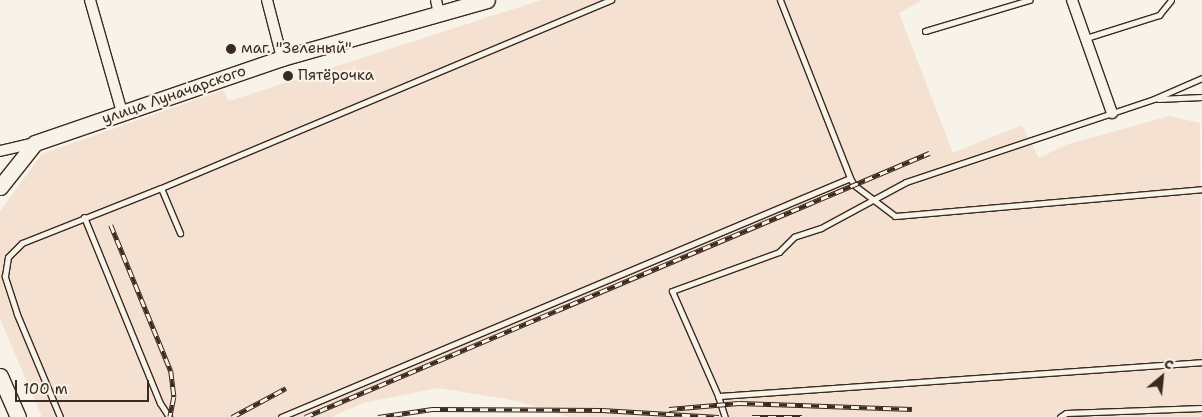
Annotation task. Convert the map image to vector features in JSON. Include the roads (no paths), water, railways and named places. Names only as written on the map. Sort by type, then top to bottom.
[{"type":"street","points":[[90,0],[122,112]]},
{"type":"street","points":[[267,0],[282,58]]},
{"type":"street","name":"улица Луначарского","points":[[0,151],[35,143],[437,7],[487,0]]},
{"type":"street","points":[[1072,0],[1112,113]]},
{"type":"street","points":[[0,187],[35,143]]},
{"type":"street","points":[[0,376],[18,417]]},
{"type":"lane","points":[[60,417],[17,314],[5,276],[8,257],[22,243],[161,188],[611,0]]},
{"type":"lane","points":[[780,0],[854,186],[895,216],[1202,189]]},
{"type":"lane","points":[[926,31],[1029,0]]},
{"type":"lane","points":[[1086,38],[1159,15],[1171,0]]},
{"type":"lane","points":[[725,417],[718,396],[672,292],[779,252],[794,237],[821,228],[873,200],[939,170],[1154,99],[1202,78]]},
{"type":"lane","points":[[1154,99],[1202,97]]},
{"type":"lane","points":[[281,417],[850,178]]},
{"type":"lane","points":[[161,188],[180,233]]},
{"type":"lane","points":[[84,217],[160,404],[169,417]]},
{"type":"lane","points":[[718,396],[1202,362]]},
{"type":"lane","points":[[1060,417],[1066,413],[1202,408]]},
{"type":"railway","points":[[305,417],[929,153]]},
{"type":"railway","points":[[111,225],[171,371],[174,397],[170,417]]},
{"type":"railway","points":[[232,417],[286,388]]},
{"type":"railway","points":[[669,409],[739,403],[912,409]]},
{"type":"railway","points":[[378,417],[432,409],[602,410],[719,417]]},
{"type":"railway","points":[[752,417],[802,417]]},
{"type":"place","name":"маг. \"Зеленый\"","points":[[231,49]]},
{"type":"place","name":"Пятёрочка","points":[[288,76]]}]
